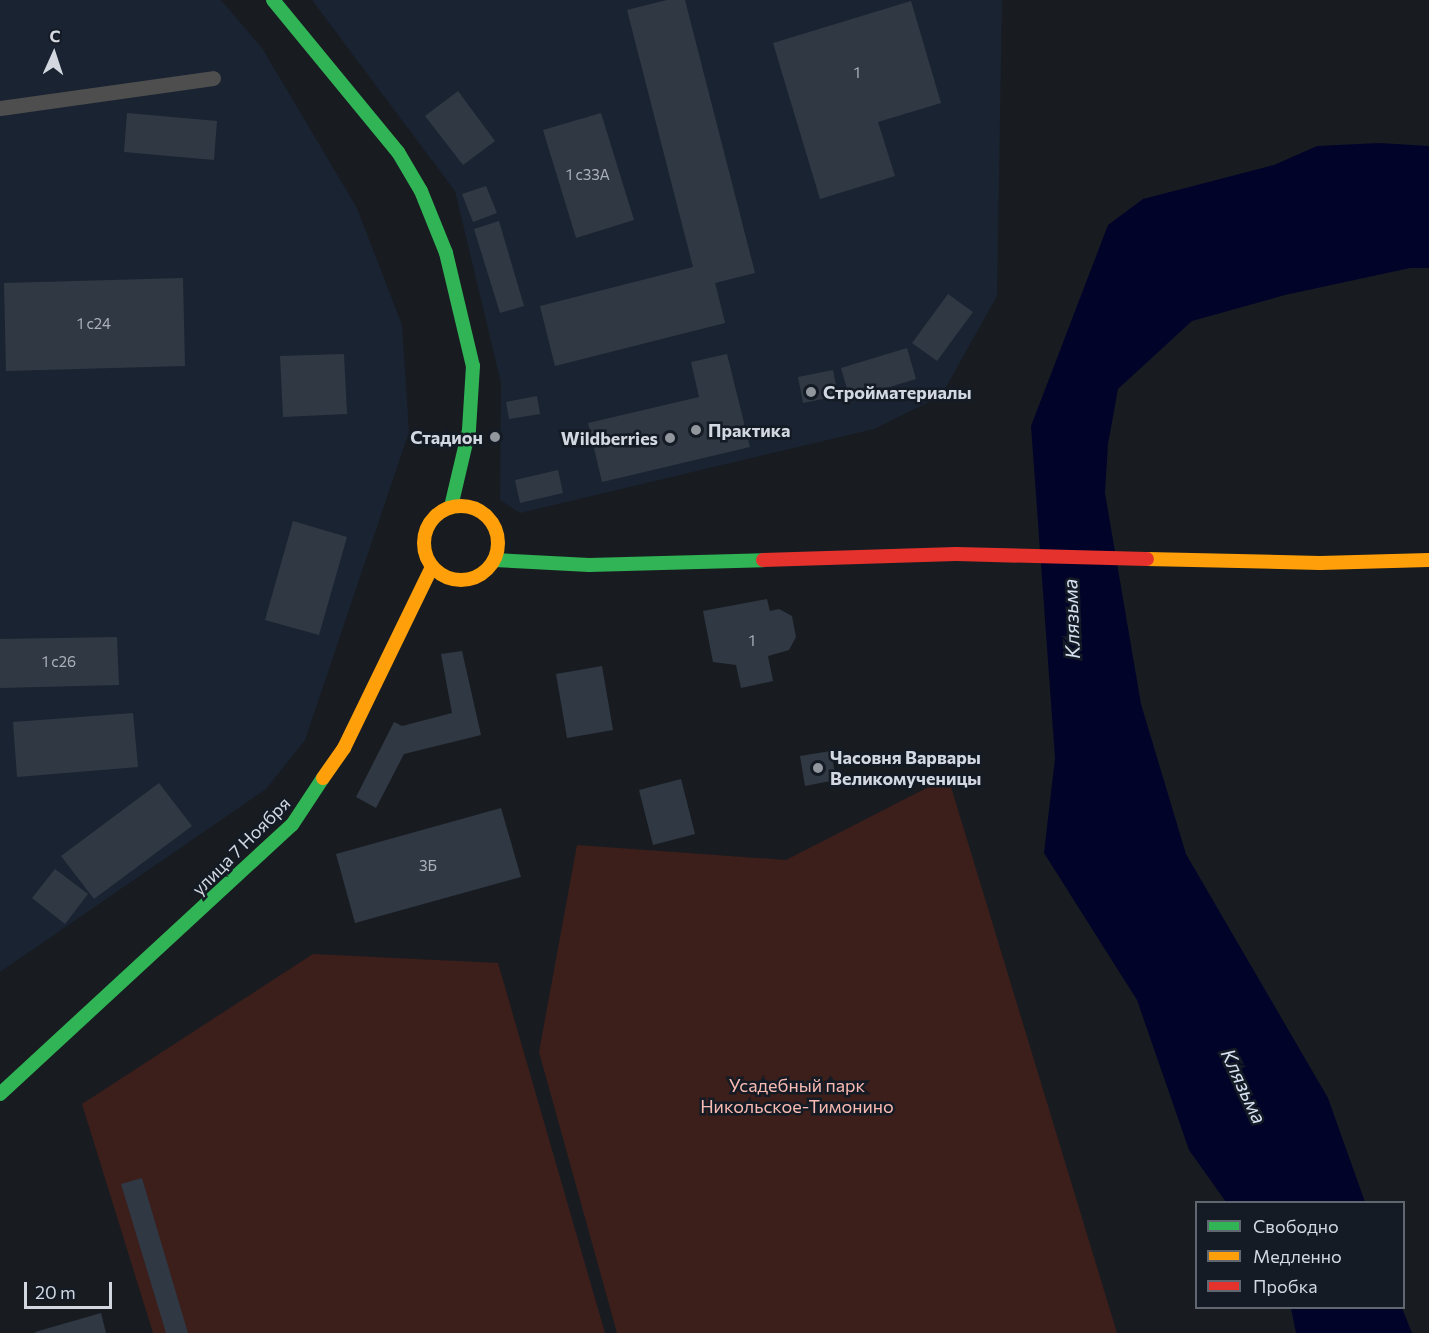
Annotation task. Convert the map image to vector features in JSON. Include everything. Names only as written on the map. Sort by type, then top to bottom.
[{"type":"main road","points":[[273,0],[386,136],[425,202],[450,266],[470,346],[473,387],[469,430],[451,507]]},
{"type":"main road","points":[[408,618],[413,569],[438,492],[469,430]]},
{"type":"main road","points":[[451,507],[469,507],[490,519],[498,542],[494,560],[482,574],[465,580],[447,578],[432,567],[424,550],[425,532],[435,517],[451,507]]},
{"type":"main road","points":[[494,560],[589,565],[956,554],[1320,563],[1429,560]]},
{"type":"main road","name":"улица 7 Ноября","points":[[0,1094],[292,825],[345,748],[432,567]]},
{"type":"lane","points":[[0,108],[213,78]]},
{"type":"shaded area","points":[[0,0],[221,0],[262,48],[357,208],[402,325],[409,432],[305,740],[266,789],[0,972]]},
{"type":"shaded area","points":[[312,0],[1002,0],[997,296],[941,396],[874,429],[520,513],[500,500],[501,383],[455,191]]},
{"type":"green space","name":"Усадебный парк Никольское-Тимонино","points":[[948,777],[1117,1333],[617,1333],[539,1052],[577,845],[786,860]]},
{"type":"green space","points":[[313,954],[498,963],[605,1333],[153,1333],[82,1104]]},
{"type":"water","name":"Клязьма","points":[[1379,143],[1429,146],[1429,268],[1410,268],[1285,295],[1192,321],[1118,389],[1108,444],[1105,493],[1141,704],[1186,854],[1328,1098],[1365,1201],[1225,1201],[1189,1150],[1137,1000],[1044,853],[1055,758],[1031,426],[1108,225],[1143,199],[1274,165],[1317,146]]},
{"type":"water","points":[[1291,1309],[1402,1309],[1412,1333],[1296,1333]]},
{"type":"building","points":[[667,0],[685,0],[755,273],[715,283],[725,323],[555,366],[540,306],[693,267],[627,10]]},
{"type":"building","points":[[911,1],[941,103],[878,122],[895,176],[820,199],[773,43]]},
{"type":"building","points":[[458,91],[495,141],[463,165],[425,116]]},
{"type":"building","points":[[127,113],[217,121],[214,160],[124,152]]},
{"type":"building","points":[[601,113],[634,220],[576,238],[543,130]]},
{"type":"building","points":[[486,186],[497,213],[473,222],[462,194]]},
{"type":"building","points":[[499,221],[524,306],[500,313],[474,229]]},
{"type":"building","points":[[183,278],[185,366],[6,371],[4,283]]},
{"type":"building","points":[[948,294],[973,312],[937,361],[912,343]]},
{"type":"building","points":[[907,348],[916,379],[850,399],[841,368]]},
{"type":"building","points":[[344,354],[347,414],[283,417],[280,356]]},
{"type":"building","points":[[727,354],[750,447],[602,482],[588,423],[699,397],[691,362]]},
{"type":"building","points":[[833,370],[838,396],[803,403],[798,377]]},
{"type":"building","points":[[537,396],[540,414],[509,419],[506,402]]},
{"type":"building","points":[[558,470],[563,493],[520,503],[515,480]]},
{"type":"building","points":[[293,521],[347,537],[319,635],[265,620]]},
{"type":"building","points":[[767,599],[770,611],[779,609],[792,616],[796,637],[789,650],[768,656],[773,681],[741,688],[736,665],[713,662],[703,611]]},
{"type":"building","points":[[117,637],[119,685],[0,688],[0,639]]},
{"type":"building","points":[[462,651],[481,735],[404,754],[376,808],[356,797],[394,722],[402,726],[452,713],[441,654]]},
{"type":"building","points":[[602,666],[613,730],[567,738],[556,674]]},
{"type":"building","points":[[133,713],[138,767],[17,777],[13,722]]},
{"type":"building","name":"Часовня Варвары Великомученицы","points":[[831,751],[836,780],[805,786],[800,756]]},
{"type":"building","points":[[681,779],[695,834],[653,845],[639,790]]},
{"type":"building","points":[[159,783],[192,826],[94,899],[61,856]]},
{"type":"building","points":[[501,808],[521,877],[355,923],[336,854]]},
{"type":"building","points":[[55,869],[88,894],[65,924],[32,898]]},
{"type":"building","points":[[142,1178],[188,1333],[166,1333],[121,1184]]},
{"type":"building","points":[[101,1313],[106,1333],[35,1333],[35,1332]]},
{"type":"traffic: fast","points":[[273,0],[398,152],[421,191],[446,253],[473,366],[469,430],[451,507]]},
{"type":"traffic: fast","points":[[494,560],[589,565],[763,560]]},
{"type":"traffic: fast","points":[[0,1094],[292,825],[323,778]]},
{"type":"traffic: slow","points":[[461,506],[482,512],[492,522],[498,543],[492,564],[482,574],[461,580],[440,574],[430,564],[424,543],[430,522],[440,512],[461,506]]},
{"type":"traffic: slow","points":[[1147,559],[1320,563],[1429,560]]},
{"type":"traffic: slow","points":[[323,778],[344,748],[432,567]]},
{"type":"traffic: jam","points":[[763,560],[956,554],[1147,559]]},
{"type":"place","name":"Стройматериалы","points":[[811,392]]},
{"type":"place","name":"Практика","points":[[696,430]]},
{"type":"place","name":"Стадион","points":[[495,437]]},
{"type":"place","name":"Wildberries","points":[[670,438]]},
{"type":"place","name":"Часовня Варвары Великомученицы","points":[[818,768]]}]
